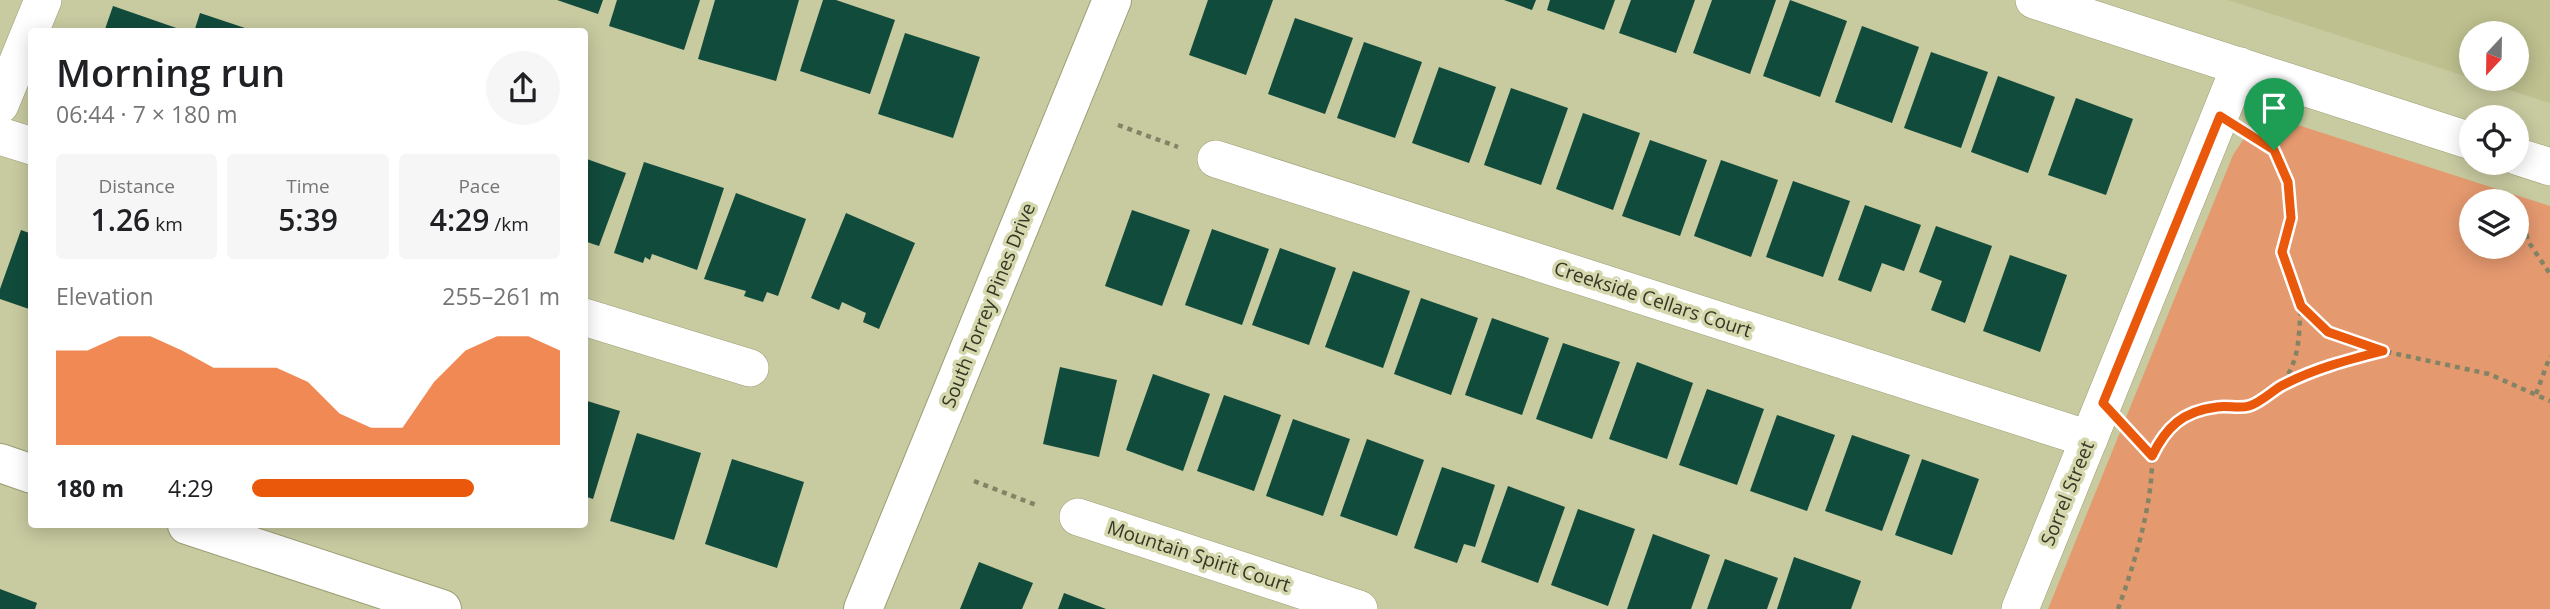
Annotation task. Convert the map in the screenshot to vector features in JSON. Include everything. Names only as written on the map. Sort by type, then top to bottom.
[{"type":"street","points":[[32,28],[43,0]]},
{"type":"street","name":"South Torrey Pines Drive","points":[[863,609],[1112,0]]},
{"type":"street","points":[[2034,0],[2459,137]]},
{"type":"street","points":[[0,105],[28,37]]},
{"type":"street","name":"Sorrel Street","points":[[2020,609],[2240,66]]},
{"type":"street","points":[[0,136],[28,145]]},
{"type":"street","name":"Creekside Cellars Court","points":[[1216,159],[2089,439]]},
{"type":"street","points":[[2529,160],[2550,167]]},
{"type":"street","points":[[588,318],[750,368]]},
{"type":"street","points":[[0,463],[28,473]]},
{"type":"street","name":"Mountain Spirit Court","points":[[1077,517],[1359,609]]},
{"type":"street","points":[[196,528],[442,609]]},
{"type":"path","points":[[2220,116],[2274,150],[2288,182],[2291,218],[2282,252],[2301,306],[2292,366],[2281,386]]},
{"type":"path","points":[[1118,125],[1178,147]]},
{"type":"path","points":[[2529,242],[2550,274]]},
{"type":"path","points":[[2301,306],[2328,332],[2383,351],[2489,374],[2550,401]]},
{"type":"path","points":[[2118,609],[2131,574],[2139,538],[2152,478],[2152,456],[2161,437],[2178,421],[2193,412],[2217,407],[2249,406],[2281,386],[2330,364],[2383,351]]},
{"type":"path","points":[[2536,394],[2550,356]]},
{"type":"path","points":[[2103,403],[2152,456]]},
{"type":"path","points":[[974,481],[1036,505]]},
{"type":"shaded area","points":[[2228,0],[2550,0],[2550,103],[2512,91],[2529,91],[2529,21],[2459,21],[2459,74]]},
{"type":"shaded area","points":[[2270,116],[2497,189],[2459,189],[2459,259],[2529,259],[2529,199],[2550,206],[2550,609],[2048,609],[2233,155],[2251,128]]},
{"type":"building","points":[[557,0],[603,0],[598,14]]},
{"type":"building","points":[[617,0],[700,0],[684,50],[609,26]]},
{"type":"building","points":[[715,0],[799,0],[776,81],[698,59]]},
{"type":"building","points":[[823,0],[836,0],[895,20],[870,94],[800,71]]},
{"type":"building","points":[[1208,0],[1273,0],[1246,75],[1189,55]]},
{"type":"building","points":[[1504,0],[1536,0],[1532,10]]},
{"type":"building","points":[[1550,0],[1615,0],[1604,30],[1547,10]]},
{"type":"building","points":[[1631,0],[1695,0],[1676,53],[1619,33]]},
{"type":"building","points":[[1712,0],[1776,0],[1750,74],[1693,53]]},
{"type":"building","points":[[1790,0],[1847,21],[1820,97],[1763,76]]},
{"type":"building","points":[[113,6],[176,28],[105,28]]},
{"type":"building","points":[[200,13],[245,28],[195,28]]},
{"type":"building","points":[[1295,18],[1353,38],[1325,114],[1268,94]]},
{"type":"building","points":[[1862,26],[1919,47],[1892,123],[1835,102]]},
{"type":"building","points":[[905,33],[980,57],[953,138],[878,114]]},
{"type":"building","points":[[1364,42],[1422,62],[1395,138],[1337,118]]},
{"type":"building","points":[[1931,52],[1988,72],[1961,148],[1904,128]]},
{"type":"building","points":[[1439,67],[1496,87],[1469,163],[1412,143]]},
{"type":"building","points":[[1998,76],[2055,97],[2028,173],[1971,152]]},
{"type":"building","points":[[1511,88],[1568,108],[1541,185],[1484,165]]},
{"type":"building","points":[[2076,98],[2133,119],[2106,195],[2048,175]]},
{"type":"building","points":[[1583,113],[1640,133],[1613,210],[1556,189]]},
{"type":"building","points":[[1650,140],[1707,160],[1680,236],[1622,216]]},
{"type":"building","points":[[588,159],[626,173],[599,246],[588,242]]},
{"type":"building","points":[[1721,160],[1778,180],[1751,257],[1694,236]]},
{"type":"building","points":[[644,162],[724,188],[697,270],[652,254],[650,260],[645,257],[643,263],[614,253]]},
{"type":"building","points":[[1793,181],[1850,201],[1823,277],[1766,257]]},
{"type":"building","points":[[736,193],[806,219],[778,296],[767,292],[763,302],[744,296],[746,291],[704,279]]},
{"type":"building","points":[[1865,205],[1921,225],[1904,271],[1882,263],[1871,292],[1838,280]]},
{"type":"building","points":[[1132,210],[1190,230],[1162,306],[1105,286]]},
{"type":"building","points":[[846,213],[915,243],[879,329],[863,322],[866,313],[842,302],[839,310],[811,298]]},
{"type":"building","points":[[1936,226],[1992,246],[1965,323],[1931,310],[1942,281],[1919,272]]},
{"type":"building","points":[[1212,229],[1269,249],[1242,325],[1185,305]]},
{"type":"building","points":[[21,230],[28,233],[28,309],[0,299],[0,289]]},
{"type":"building","points":[[1280,248],[1336,268],[1309,345],[1252,325]]},
{"type":"building","points":[[2010,255],[2067,275],[2040,352],[1983,331]]},
{"type":"building","points":[[1353,271],[1410,291],[1383,368],[1325,347]]},
{"type":"building","points":[[1421,298],[1478,318],[1451,395],[1394,374]]},
{"type":"building","points":[[1492,318],[1549,338],[1522,415],[1465,395]]},
{"type":"building","points":[[1563,343],[1620,362],[1592,439],[1536,419]]},
{"type":"building","points":[[1637,362],[1693,383],[1667,459],[1609,439]]},
{"type":"building","points":[[1060,367],[1117,380],[1099,457],[1043,444]]},
{"type":"building","points":[[1153,374],[1210,394],[1183,471],[1126,450]]},
{"type":"building","points":[[1707,389],[1764,409],[1737,485],[1679,465]]},
{"type":"building","points":[[1224,395],[1281,415],[1254,491],[1197,471]]},
{"type":"building","points":[[588,401],[620,411],[593,499],[588,497]]},
{"type":"building","points":[[1777,415],[1835,435],[1807,511],[1750,491]]},
{"type":"building","points":[[1293,419],[1350,439],[1323,516],[1266,496]]},
{"type":"building","points":[[637,433],[701,453],[674,540],[610,521]]},
{"type":"building","points":[[1852,435],[1910,455],[1882,531],[1825,511]]},
{"type":"building","points":[[1367,439],[1424,460],[1397,536],[1340,516]]},
{"type":"building","points":[[732,459],[804,482],[777,568],[705,544]]},
{"type":"building","points":[[1922,459],[1979,479],[1952,555],[1895,535]]},
{"type":"building","points":[[1442,467],[1495,485],[1475,547],[1464,544],[1457,563],[1414,548]]},
{"type":"building","points":[[1508,486],[1565,507],[1538,583],[1481,562]]},
{"type":"building","points":[[1578,509],[1635,529],[1608,606],[1551,585]]},
{"type":"building","points":[[1653,534],[1710,555],[1691,609],[1627,609]]},
{"type":"building","points":[[1794,557],[1861,581],[1851,609],[1777,609]]},
{"type":"building","points":[[1725,559],[1778,578],[1767,609],[1707,609]]},
{"type":"building","points":[[979,562],[1033,583],[1022,609],[960,609]]},
{"type":"building","points":[[0,589],[37,603],[35,609],[0,609]]},
{"type":"building","points":[[1064,593],[1106,609],[1058,609]]},
{"type":"route","points":[[2220,116],[2274,150],[2288,182],[2291,218],[2282,252],[2301,306],[2328,332],[2383,351],[2330,364],[2281,386],[2249,406],[2217,407],[2193,412],[2178,421],[2161,437],[2152,456],[2103,403],[2220,116]]}]
